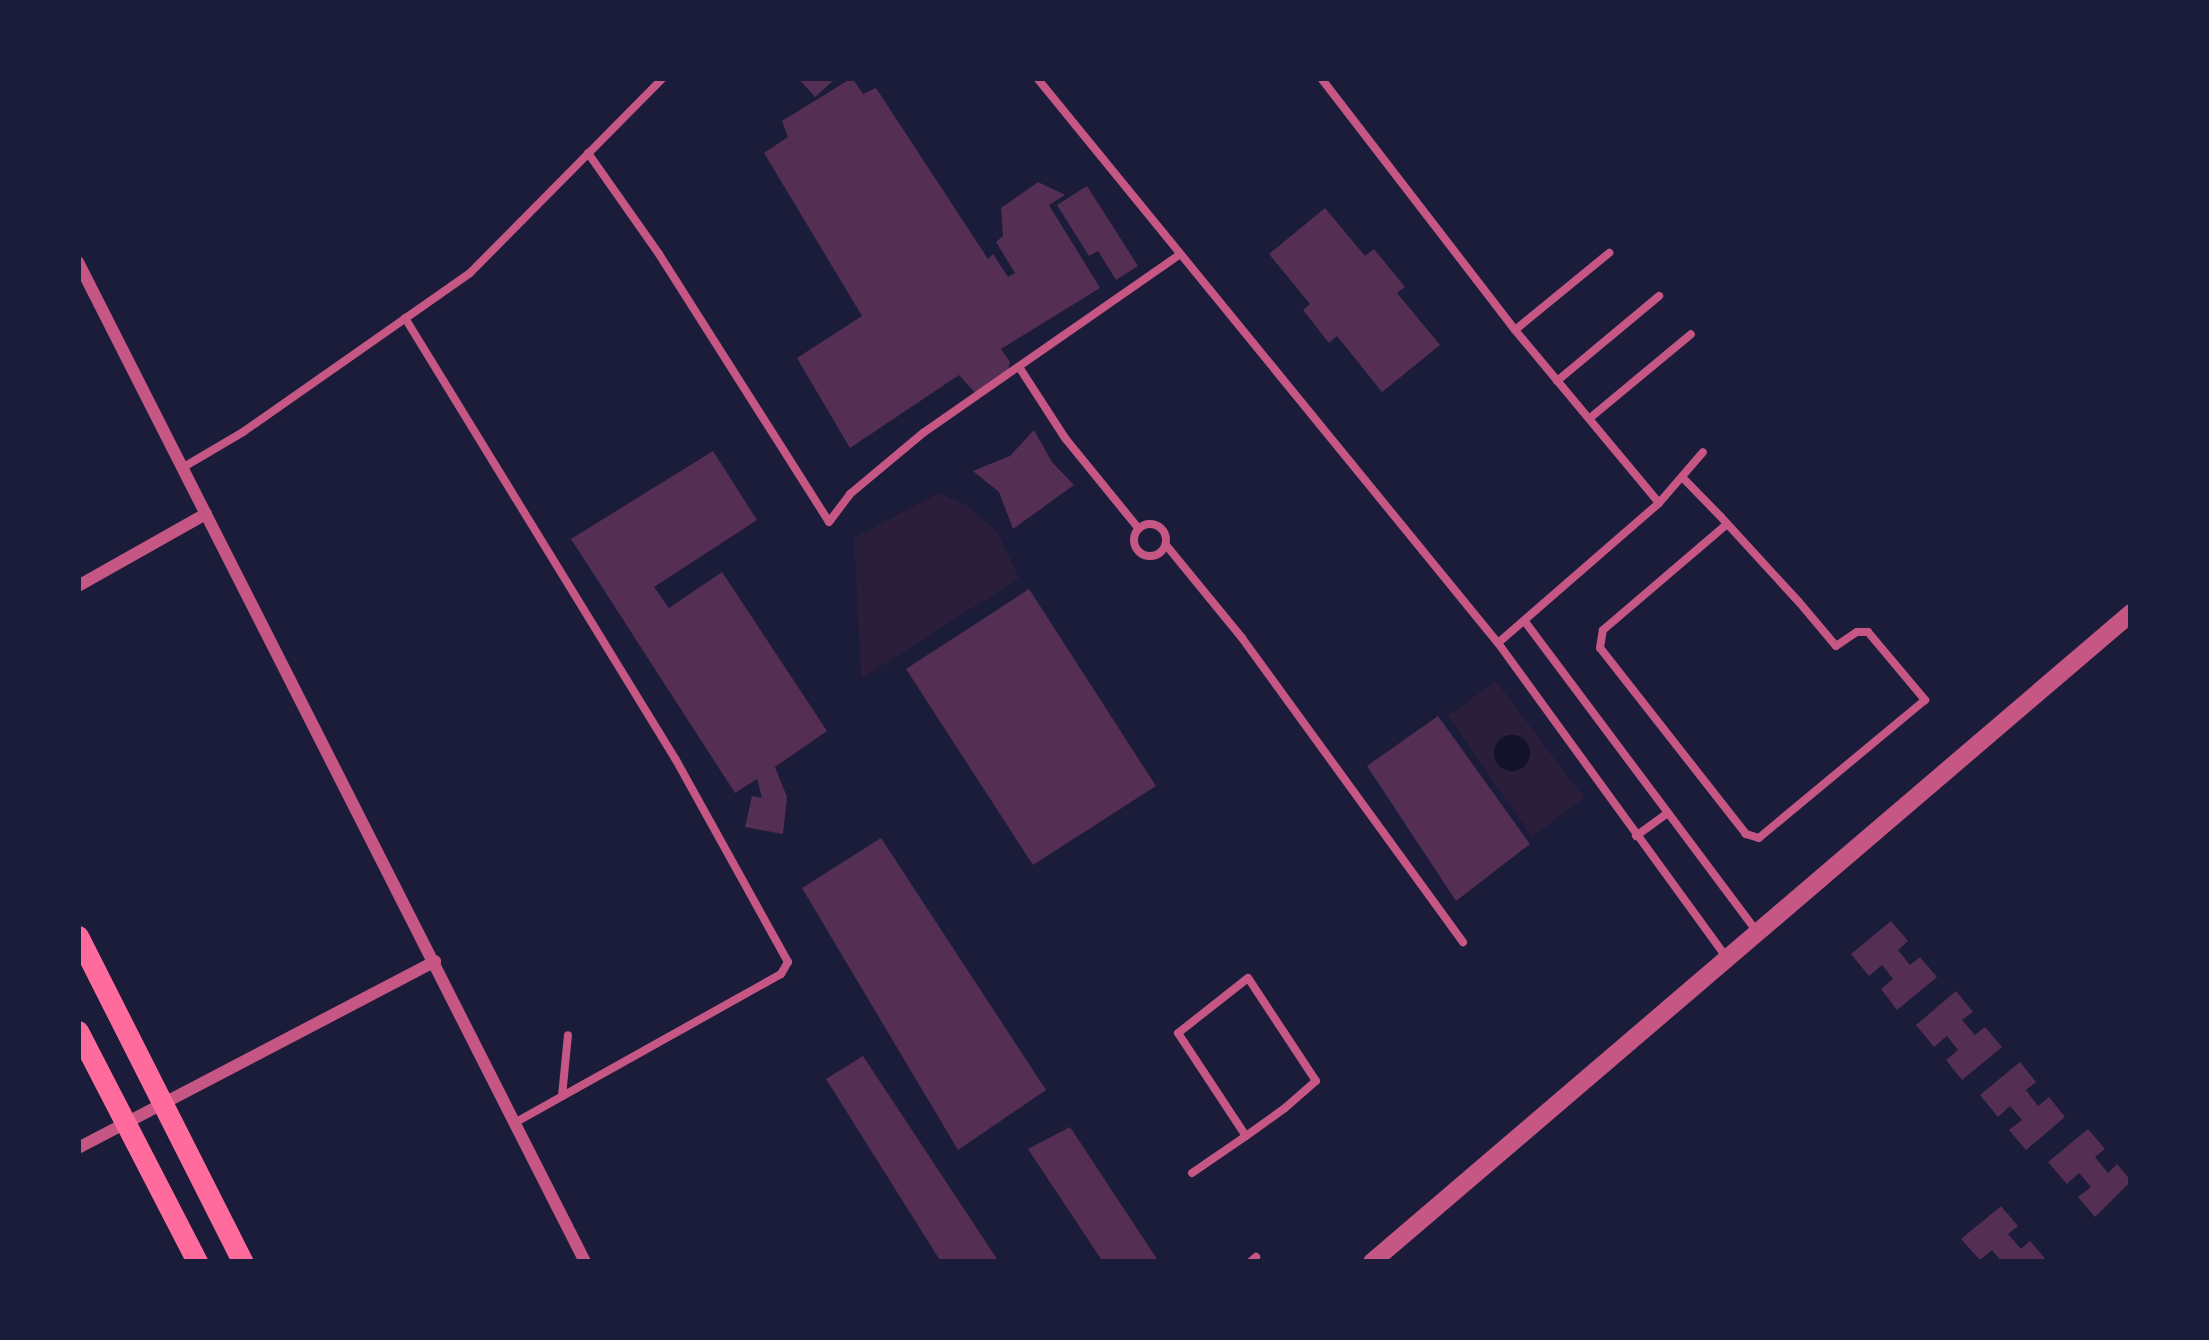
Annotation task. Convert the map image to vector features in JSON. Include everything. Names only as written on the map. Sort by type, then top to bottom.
[{"type":"main road","points":[[78,936],[243,1262]]},
{"type":"main road","points":[[78,1031],[197,1262]]},
{"type":"street","points":[[78,262],[585,1262]]},
{"type":"street","points":[[78,586],[206,514]]},
{"type":"street","points":[[1372,1262],[2131,613]]},
{"type":"street","points":[[78,1148],[435,961]]},
{"type":"lane","points":[[181,469],[243,432],[470,272],[663,78]]},
{"type":"lane","points":[[1037,78],[1498,644],[1727,958]]},
{"type":"lane","points":[[1321,78],[1516,330],[1659,503]]},
{"type":"lane","points":[[588,153],[659,254],[829,522],[850,494],[923,433],[1021,370],[1178,256]]},
{"type":"lane","points":[[1516,330],[1609,253]]},
{"type":"lane","points":[[1557,381],[1659,296]]},
{"type":"lane","points":[[405,318],[517,492],[739,869],[788,962],[781,974],[514,1123]]},
{"type":"lane","points":[[1590,418],[1691,334]]},
{"type":"lane","points":[[1021,370],[1079,456],[1138,529]]},
{"type":"lane","points":[[1498,644],[1659,503],[1703,452]]},
{"type":"lane","points":[[1683,478],[1727,524],[1836,646],[1857,632],[1868,632],[1924,700],[1759,838],[1746,834],[1600,648],[1603,630],[1727,524]]},
{"type":"lane","points":[[1138,529],[1158,526],[1166,544],[1242,638],[1462,942]]},
{"type":"lane","points":[[1138,529],[1135,542],[1142,554],[1156,555],[1166,544]]},
{"type":"lane","points":[[1526,623],[1758,933]]},
{"type":"lane","points":[[1636,836],[1666,814]]},
{"type":"lane","points":[[1192,1173],[1246,1136],[1316,1081],[1248,978],[1178,1033],[1246,1136]]},
{"type":"lane","points":[[561,1097],[568,1035]]},
{"type":"shaded area","points":[[939,493],[968,506],[998,533],[1019,578],[861,679],[854,538]]},
{"type":"shaded area","points":[[1496,681],[1584,798],[1532,837],[1448,716]]},
{"type":"shaded area","points":[[1512,735],[1525,740],[1530,753],[1525,766],[1512,771],[1499,766],[1494,753],[1499,740]]},
{"type":"building","points":[[798,78],[836,78],[815,97]]},
{"type":"building","points":[[852,78],[863,94],[876,88],[988,259],[993,254],[1008,277],[1015,273],[996,242],[1003,236],[1001,208],[1038,182],[1065,195],[1049,205],[1100,288],[1001,349],[1010,362],[1008,372],[976,394],[959,375],[850,448],[797,358],[862,316],[764,153],[788,137],[782,121]]},
{"type":"building","points":[[1087,186],[1138,266],[1116,280],[1098,251],[1089,256],[1057,205]]},
{"type":"building","points":[[1325,208],[1365,256],[1374,249],[1405,287],[1397,293],[1440,345],[1382,392],[1337,336],[1329,343],[1303,310],[1310,304],[1269,254]]},
{"type":"building","points":[[1034,430],[1052,462],[1074,485],[1013,529],[999,492],[973,471],[1010,456]]},
{"type":"building","points":[[713,451],[757,520],[654,587],[669,608],[722,572],[827,731],[775,767],[787,797],[783,834],[745,827],[752,796],[762,798],[757,779],[735,793],[571,539]]},
{"type":"building","points":[[1029,589],[1156,786],[1033,865],[906,669]]},
{"type":"building","points":[[1438,716],[1530,844],[1456,901],[1367,766]]},
{"type":"building","points":[[881,838],[1046,1090],[958,1150],[802,888]]},
{"type":"building","points":[[1891,921],[1908,941],[1898,950],[1910,965],[1920,957],[1937,977],[1897,1010],[1881,989],[1893,979],[1882,965],[1869,976],[1851,954]]},
{"type":"building","points":[[1956,991],[1973,1012],[1962,1020],[1975,1035],[1985,1027],[2002,1047],[1962,1080],[1946,1060],[1958,1050],[1947,1036],[1934,1047],[1916,1025]]},
{"type":"building","points":[[863,1056],[999,1262],[941,1262],[826,1079]]},
{"type":"building","points":[[2020,1062],[2036,1082],[2026,1090],[2038,1106],[2049,1097],[2065,1117],[2026,1150],[2009,1130],[2022,1120],[2010,1106],[1998,1117],[1980,1095]]},
{"type":"building","points":[[1070,1127],[1159,1262],[1103,1262],[1028,1149]]},
{"type":"building","points":[[2088,1129],[2105,1149],[2095,1157],[2108,1173],[2117,1164],[2131,1181],[2095,1217],[2078,1197],[2091,1187],[2079,1173],[2067,1184],[2048,1162]]},
{"type":"building","points":[[2001,1206],[2018,1226],[2008,1234],[2021,1249],[2030,1241],[2048,1262],[2002,1262],[1992,1250],[1980,1260],[1961,1239]]}]
